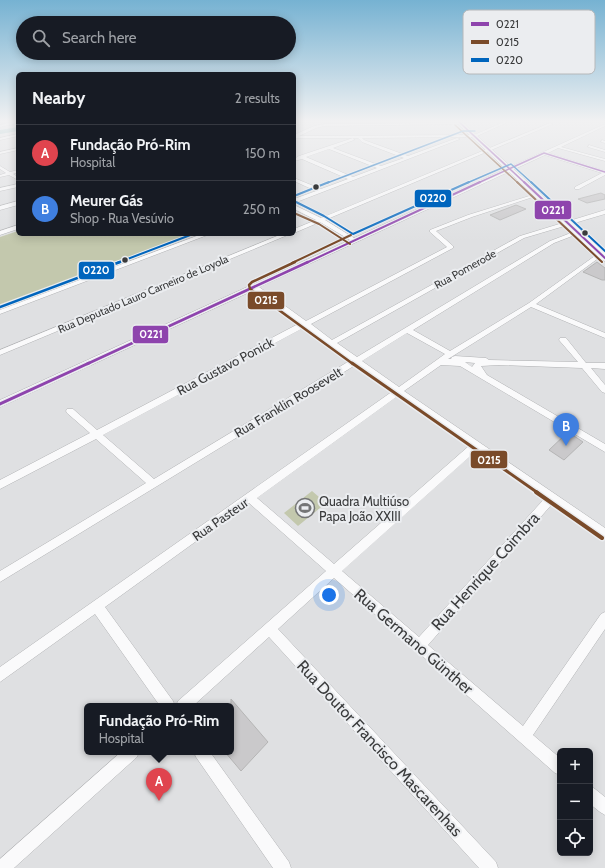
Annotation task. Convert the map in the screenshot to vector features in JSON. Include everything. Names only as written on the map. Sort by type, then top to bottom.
[{"type":"main road","points":[[502,162],[603,256]]},
{"type":"street","points":[[312,162],[353,179]]},
{"type":"street","points":[[364,162],[381,168]]},
{"type":"street","points":[[296,200],[399,162]]},
{"type":"street","points":[[296,230],[462,162]]},
{"type":"street","points":[[0,404],[254,287],[352,240],[526,162]]},
{"type":"street","points":[[571,162],[605,172]]},
{"type":"street","points":[[0,167],[16,178]]},
{"type":"street","points":[[0,176],[16,172]]},
{"type":"street","points":[[577,188],[605,172]]},
{"type":"street","points":[[296,179],[321,191]]},
{"type":"street","points":[[0,190],[16,186]]},
{"type":"street","name":"Rua Gustavo Ponick","points":[[0,485],[450,247],[432,231],[470,216],[536,194]]},
{"type":"street","points":[[0,208],[16,204]]},
{"type":"street","points":[[296,208],[320,220],[352,240]]},
{"type":"street","name":"Rua Pomerode","points":[[332,343],[522,237],[605,212]]},
{"type":"street","points":[[0,233],[16,228]]},
{"type":"street","name":"Rua Franklin Roosevelt","points":[[0,577],[552,242],[578,232]]},
{"type":"street","points":[[0,312],[201,236]]},
{"type":"street","name":"Rua Deputado Lauro Carneiro de Loyola","points":[[0,353],[282,236]]},
{"type":"street","name":"Rua Pasteur","points":[[0,675],[450,354],[531,304],[603,256]]},
{"type":"street","points":[[254,287],[398,391],[605,534]]},
{"type":"street","points":[[531,304],[605,336]]},
{"type":"street","points":[[407,330],[450,354]]},
{"type":"street","points":[[563,340],[605,390]]},
{"type":"street","points":[[462,347],[457,353],[462,362],[605,448]]},
{"type":"street","points":[[439,362],[499,362],[605,366]]},
{"type":"street","points":[[495,383],[480,372],[476,366],[478,364],[499,362]]},
{"type":"street","points":[[70,411],[153,484]]},
{"type":"street","points":[[186,703],[476,444]]},
{"type":"street","name":"Rua Henrique Coimbra","points":[[419,646],[552,497]]},
{"type":"street","name":"Rua Germano Günther","points":[[250,498],[557,765]]},
{"type":"street","points":[[97,607],[166,703]]},
{"type":"street","points":[[524,737],[605,618]]},
{"type":"street","name":"Rua Doutor Francisco Mascarenhas","points":[[270,629],[490,868]]},
{"type":"street","points":[[2,868],[129,755]]},
{"type":"street","points":[[203,755],[283,868]]},
{"type":"street","points":[[593,797],[605,807]]},
{"type":"green space","points":[[16,232],[16,236],[193,236],[0,309],[0,237]]},
{"type":"green space","name":"Quadra Multiúso Papa João XXIII","points":[[312,491],[326,503],[298,526],[284,513]]},
{"type":"building","points":[[601,193],[605,195],[605,199],[587,203],[578,199]]},
{"type":"building","points":[[516,205],[526,209],[500,220],[490,215]]},
{"type":"building","points":[[597,262],[605,268],[605,280],[583,272]]},
{"type":"building","points":[[568,432],[583,442],[564,460],[549,450]]},
{"type":"building","points":[[231,699],[268,742],[241,771],[228,755],[234,755],[234,703],[231,703]]},
{"type":"transit line","name":"0220","points":[[296,195],[384,162]]},
{"type":"transit line","name":"0215","points":[[494,162],[602,262]]},
{"type":"transit line","name":"0221","points":[[501,162],[605,258]]},
{"type":"transit line","name":"0221","points":[[0,404],[526,162]]},
{"type":"transit line","name":"0221","points":[[571,162],[605,172]]},
{"type":"transit line","name":"0220","points":[[296,202],[324,216],[353,234],[511,164],[605,251]]},
{"type":"transit line","name":"0215","points":[[296,214],[319,224],[350,244]]},
{"type":"transit line","name":"0215","points":[[351,235],[252,282],[249,285],[250,289],[396,395],[602,538]]},
{"type":"transit line","name":"0220","points":[[0,307],[188,236]]},
{"type":"place","name":"Meurer Gás","points":[[566,446]]},
{"type":"place","name":"Quadra Multiúso Papa João XXIII","points":[[305,508]]},
{"type":"place","name":"Fundação Pró-Rim","points":[[159,801]]}]
